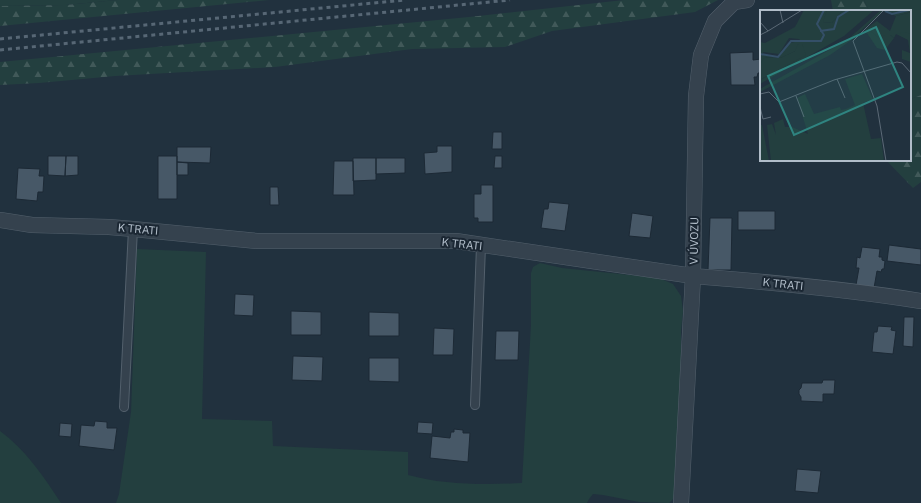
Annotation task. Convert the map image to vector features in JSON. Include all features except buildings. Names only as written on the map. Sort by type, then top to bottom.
[{"type":"street","name":"V ÚVOZU","points":[[681,503],[693,276],[696,96],[702,55],[716,21],[734,2],[747,0]]},
{"type":"street","name":"K TRATI","points":[[0,220],[32,225],[109,227],[257,241],[456,241],[481,246],[693,276],[755,281],[892,296],[921,301]]},
{"type":"lane","points":[[124,407],[133,229]]},
{"type":"lane","points":[[475,405],[481,246]]},
{"type":"green space","points":[[0,0],[118,0],[66,5],[0,6]]},
{"type":"green space","points":[[118,0],[269,0],[0,26],[0,6],[66,5]]},
{"type":"green space","points":[[624,0],[718,0],[695,12],[552,31],[505,47],[412,49],[275,67],[115,76],[0,85],[0,62],[469,17]]},
{"type":"green space","points":[[831,0],[864,0],[869,10],[833,10]]},
{"type":"green space","points":[[864,0],[921,0],[921,95],[911,99],[911,10],[869,10]]},
{"type":"green space","points":[[921,95],[921,182],[913,188],[887,161],[911,161],[911,99]]},
{"type":"green space","points":[[137,249],[206,252],[202,419],[272,421],[273,446],[408,452],[408,475],[436,481],[464,484],[522,483],[531,325],[531,273],[533,267],[540,263],[562,268],[659,278],[673,284],[681,296],[683,311],[681,330],[681,435],[675,497],[669,503],[639,502],[593,494],[587,503],[116,503],[119,494],[131,412]]},
{"type":"green space","points":[[0,431],[26,455],[61,503],[0,503]]},
{"type":"railway","points":[[0,39],[405,0]]},
{"type":"railway","points":[[0,50],[510,0]]}]
